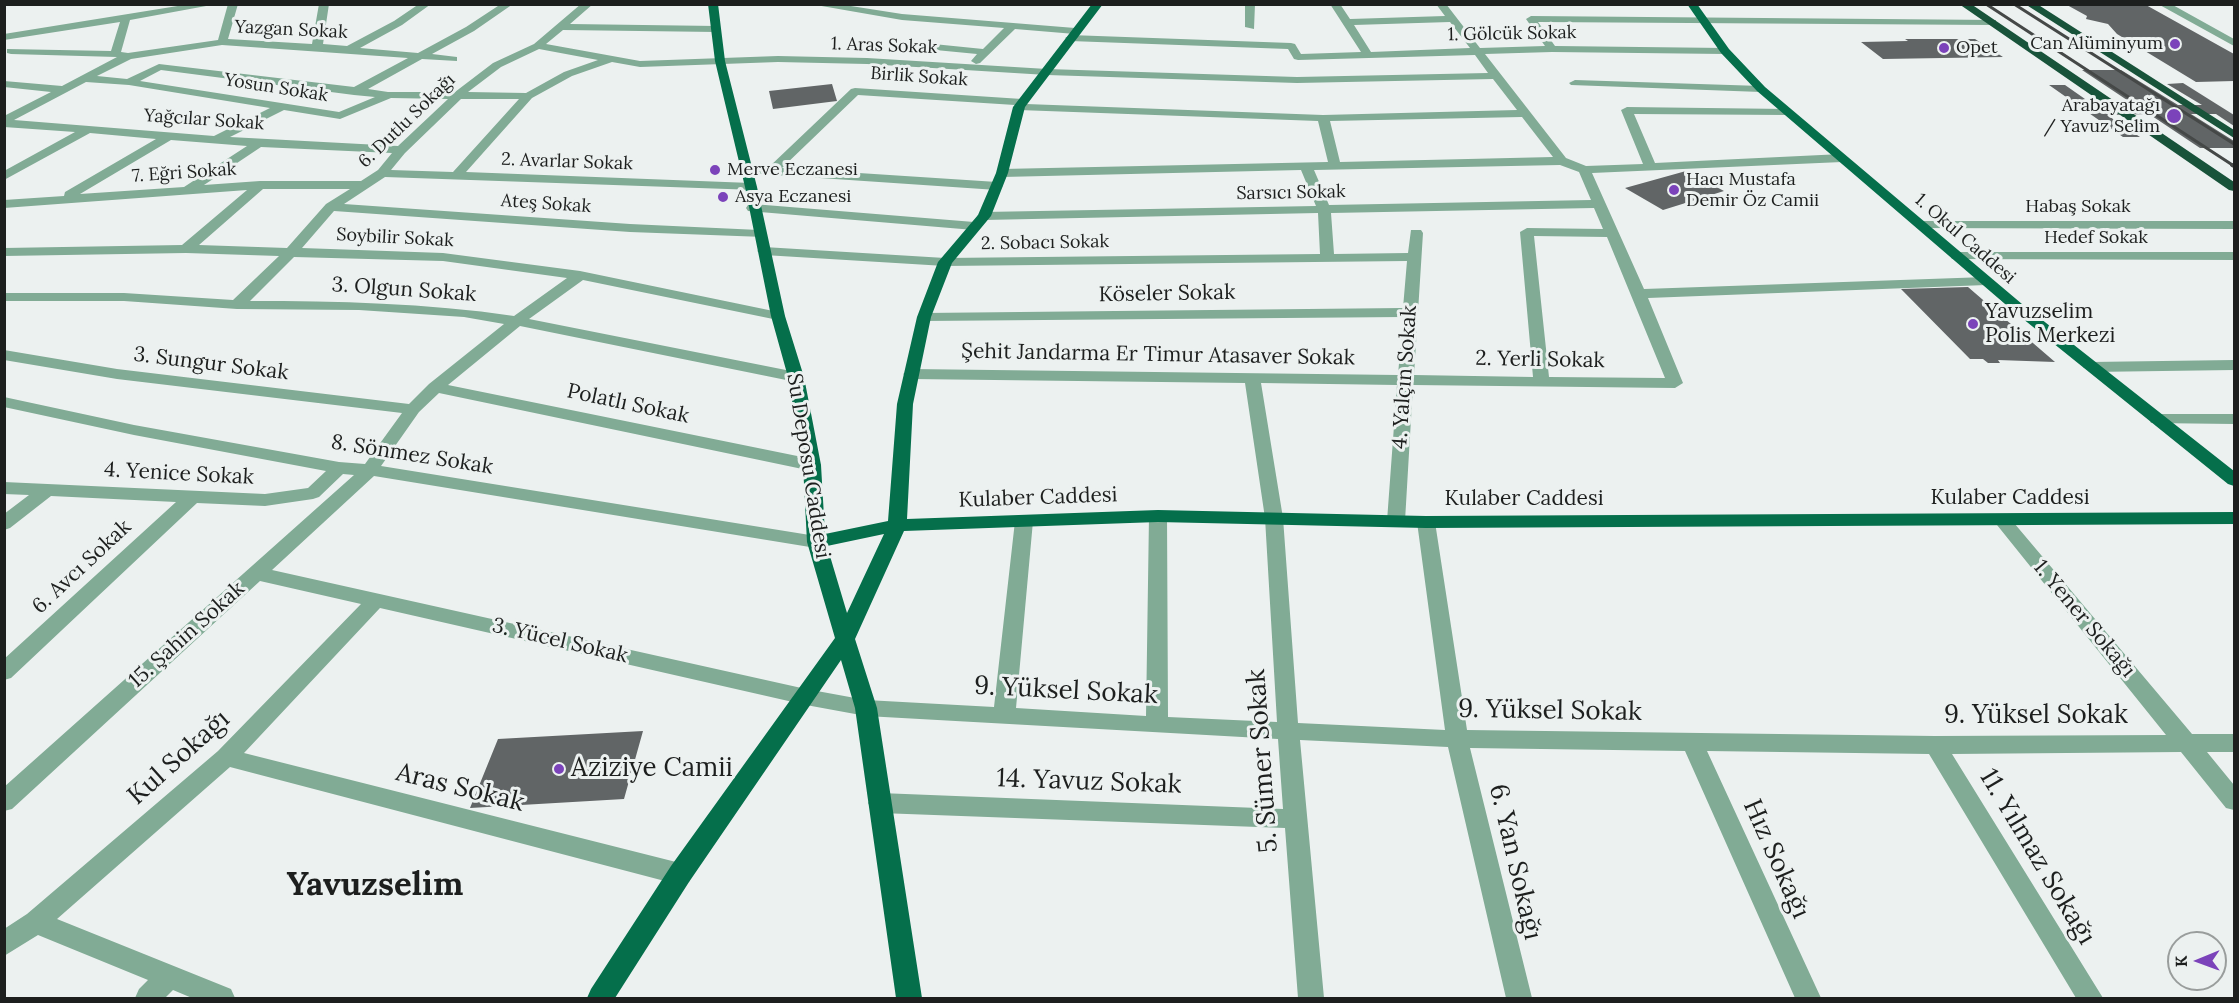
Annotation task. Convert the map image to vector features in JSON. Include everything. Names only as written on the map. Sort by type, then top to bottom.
[{"type":"highway","points":[[1964,4],[2235,187]]},
{"type":"highway","points":[[2030,4],[2235,135]]},
{"type":"main road","name":"Su Deposu Caddesi","points":[[713,4],[720,61],[751,187],[753,208],[778,316],[796,377],[812,465],[816,542],[866,708],[909,999]]},
{"type":"main road","points":[[600,999],[680,874],[846,638],[897,525],[905,404],[924,317],[945,262],[979,221],[1000,179],[1020,104],[1098,4]]},
{"type":"main road","name":"1. Okul Caddesi","points":[[1692,4],[1725,51],[1761,89],[1986,281],[2235,480]]},
{"type":"main road","name":"Kulaber Caddesi","points":[[816,542],[897,525],[1158,516],[1426,522],[2003,521],[2235,518]]},
{"type":"street","points":[[4,37],[176,7],[212,4]]},
{"type":"street","points":[[222,42],[233,4]]},
{"type":"street","points":[[317,47],[324,4]]},
{"type":"street","points":[[348,50],[398,23],[426,4]]},
{"type":"street","points":[[354,92],[422,56],[508,4]]},
{"type":"street","name":"6. Dutlu Sokağı","points":[[237,305],[292,251],[331,207],[382,173],[401,150],[458,96],[497,65],[538,46],[588,4]]},
{"type":"street","points":[[815,4],[1072,35]]},
{"type":"street","points":[[1250,4],[1250,27]]},
{"type":"street","points":[[1335,4],[1368,55]]},
{"type":"street","points":[[1440,4],[1562,161]]},
{"type":"street","points":[[2163,4],[2235,43]]},
{"type":"street","points":[[115,54],[126,17]]},
{"type":"street","points":[[1552,49],[1531,19],[1700,18],[1992,22]]},
{"type":"street","points":[[1347,22],[1452,19]]},
{"type":"street","points":[[971,66],[1012,26]]},
{"type":"street","points":[[563,27],[716,29]]},
{"type":"street","name":"1. Gölcük Sokak","points":[[1072,35],[1291,46],[1298,57],[1552,49],[1725,51]]},
{"type":"street","name":"Yazgan Sokak","points":[[129,56],[222,42],[317,47],[453,59]]},
{"type":"street","points":[[894,44],[985,52]]},
{"type":"street","name":"1. Aras Sokak","points":[[538,46],[640,64],[778,59],[856,60],[1047,72],[1297,80],[1497,76]]},
{"type":"street","points":[[11,51],[129,56]]},
{"type":"street","points":[[4,122],[129,56]]},
{"type":"street","points":[[456,176],[528,96],[568,74],[611,59]]},
{"type":"street","points":[[129,82],[159,68],[389,95]]},
{"type":"street","name":"Yosun Sokak","points":[[87,79],[129,82],[340,116],[389,95],[528,96]]},
{"type":"street","points":[[1575,83],[1761,89]]},
{"type":"street","points":[[4,84],[66,90]]},
{"type":"street","points":[[216,140],[321,87]]},
{"type":"street","name":"Birlik Sokak","points":[[774,169],[855,91],[1020,104],[1323,118],[1525,113]]},
{"type":"street","points":[[1651,167],[1627,110],[1787,111]]},
{"type":"street","points":[[1323,118],[1335,166]]},
{"type":"street","name":"Yağcılar Sokak","points":[[4,122],[216,140],[401,150]]},
{"type":"street","points":[[4,176],[87,130]]},
{"type":"street","points":[[66,197],[169,136]]},
{"type":"street","points":[[185,192],[259,143]]},
{"type":"street","points":[[746,169],[1000,179],[1306,166],[1562,161],[1584,170],[1842,158]]},
{"type":"street","points":[[1306,166],[1324,210],[1327,258]]},
{"type":"street","points":[[1584,170],[1639,294],[1986,281]]},
{"type":"street","name":"2. Avarlar Sokak","points":[[382,173],[751,187]]},
{"type":"street","points":[[186,249],[260,185]]},
{"type":"street","name":"7. Eğri Sokak","points":[[5,204],[66,197],[185,192],[260,185],[366,185]]},
{"type":"street","name":"Sarsıcı Sokak","points":[[753,208],[979,221],[1599,204]]},
{"type":"street","name":"Ateş Sokak","points":[[331,207],[630,228],[759,234]]},
{"type":"street","name":"Habaş Sokak","points":[[1922,225],[2235,225]]},
{"type":"street","points":[[1541,381],[1527,232],[1613,233]]},
{"type":"street","name":"4. Yalçın Sokak","points":[[1396,521],[1404,379],[1416,233]]},
{"type":"street","name":"Soybilir Sokak","points":[[4,252],[186,249],[443,257],[580,275],[778,316]]},
{"type":"street","name":"2. Sobacı Sokak","points":[[764,251],[945,262],[1414,257]]},
{"type":"street","name":"Hedef Sokak","points":[[1957,256],[2235,256]]},
{"type":"street","name":"15. Şahin Sokak","points":[[4,802],[370,470],[413,409],[435,387],[517,321],[580,275]]},
{"type":"street","name":"2. Yerli Sokak","points":[[1404,379],[1675,383],[1639,294]]},
{"type":"street","name":"3. Olgun Sokak","points":[[4,297],[124,297],[237,305],[358,306],[464,313],[517,321],[796,377]]},
{"type":"street","name":"Köseler Sokak","points":[[924,317],[1410,312]]},
{"type":"street","name":"3. Sungur Sokak","points":[[4,356],[117,374],[413,409]]},
{"type":"street","points":[[2091,367],[2235,365]]},
{"type":"street","name":"Şehit Jandarma Er Timur Atasaver Sokak","points":[[911,374],[1404,379]]},
{"type":"street","name":"5. Sümer Sokak","points":[[1252,378],[1274,518],[1288,730],[1311,999]]},
{"type":"street","name":"Polatlı Sokak","points":[[435,387],[812,465]]},
{"type":"street","name":"8. Sönmez Sokak","points":[[4,402],[135,430],[339,468],[370,470],[816,542]]},
{"type":"street","points":[[2157,419],[2235,419]]},
{"type":"street","name":"4. Yenice Sokak","points":[[4,488],[265,500],[313,493],[339,468]]},
{"type":"street","points":[[4,524],[47,490]]},
{"type":"street","name":"6. Avcı Sokak","points":[[4,672],[192,497]]},
{"type":"street","points":[[1157,725],[1158,516]]},
{"type":"street","points":[[1004,716],[1024,521]]},
{"type":"street","name":"1. Yener Sokağı","points":[[2003,521],[2235,801]]},
{"type":"street","points":[[1426,522],[1457,739]]},
{"type":"street","name":"3. Yücel Sokak","points":[[255,573],[806,697],[866,708]]},
{"type":"street","name":"Kul Sokağı","points":[[4,944],[36,922],[226,757],[377,599]]},
{"type":"street","name":"9. Yüksel Sokak","points":[[866,708],[1457,739],[1935,745],[2235,744]]},
{"type":"street","name":"6. Yan Sokağı","points":[[1457,739],[1519,999]]},
{"type":"street","name":"Hız Sokağı","points":[[1692,742],[1808,999]]},
{"type":"street","name":"11. Yılmaz Sokağı","points":[[1935,745],[2090,999]]},
{"type":"street","name":"Aras Sokak","points":[[226,757],[680,874]]},
{"type":"street","name":"14. Yavuz Sokak","points":[[880,803],[1296,819]]},
{"type":"street","points":[[36,922],[222,999]]},
{"type":"street","points":[[148,999],[169,976]]},
{"type":"building","name":"Can Alüminyum","points":[[2067,5],[2146,5],[2234,54],[2234,81],[2196,82],[2117,34],[2108,24],[2086,19],[2087,16]]},
{"type":"building","points":[[1905,39],[1975,39],[2003,57],[1883,59],[1861,42],[1908,41]]},
{"type":"building","points":[[2082,70],[2121,70],[2178,105],[2202,105],[2167,84],[2183,83],[2234,115],[2234,126],[2216,114],[2191,114],[2234,141],[2234,148],[2200,148],[2149,114],[2107,115],[2140,137],[2123,137],[2049,85],[2065,85],[2095,106],[2136,106]]},
{"type":"building","points":[[832,84],[837,101],[773,109],[769,91]]},
{"type":"building","name":"Hacı Mustafa Demir Öz Camii","points":[[1686,171],[1724,191],[1663,210],[1625,188]]},
{"type":"building","name":"Yavuzselim Polis Merkezi","points":[[1968,287],[2055,362],[1998,360],[2000,363],[1988,363],[1983,359],[1970,359],[1901,289]]},
{"type":"building","name":"Aziziye Camii","points":[[643,731],[624,799],[470,808],[498,739]]},
{"type":"railway","points":[[1986,4],[2234,166],[2232,165]]},
{"type":"railway","points":[[2014,4],[2234,144]]},
{"type":"place","name":"Can Alüminyum","points":[[2175,44]]},
{"type":"place","name":"Opet","points":[[1944,48]]},
{"type":"place","name":"Arabayatağı / Yavuz Selim","points":[[2174,116]]},
{"type":"place","name":"Merve Eczanesi","points":[[715,170]]},
{"type":"place","name":"Hacı Mustafa Demir Öz Camii","points":[[1674,190]]},
{"type":"place","name":"Asya Eczanesi","points":[[723,197]]},
{"type":"place","name":"Yavuzselim Polis Merkezi","points":[[1973,324]]},
{"type":"place","name":"Aziziye Camii","points":[[559,769]]},
{"type":"district","name":"Yavuzselim","points":[[375,886]]}]
